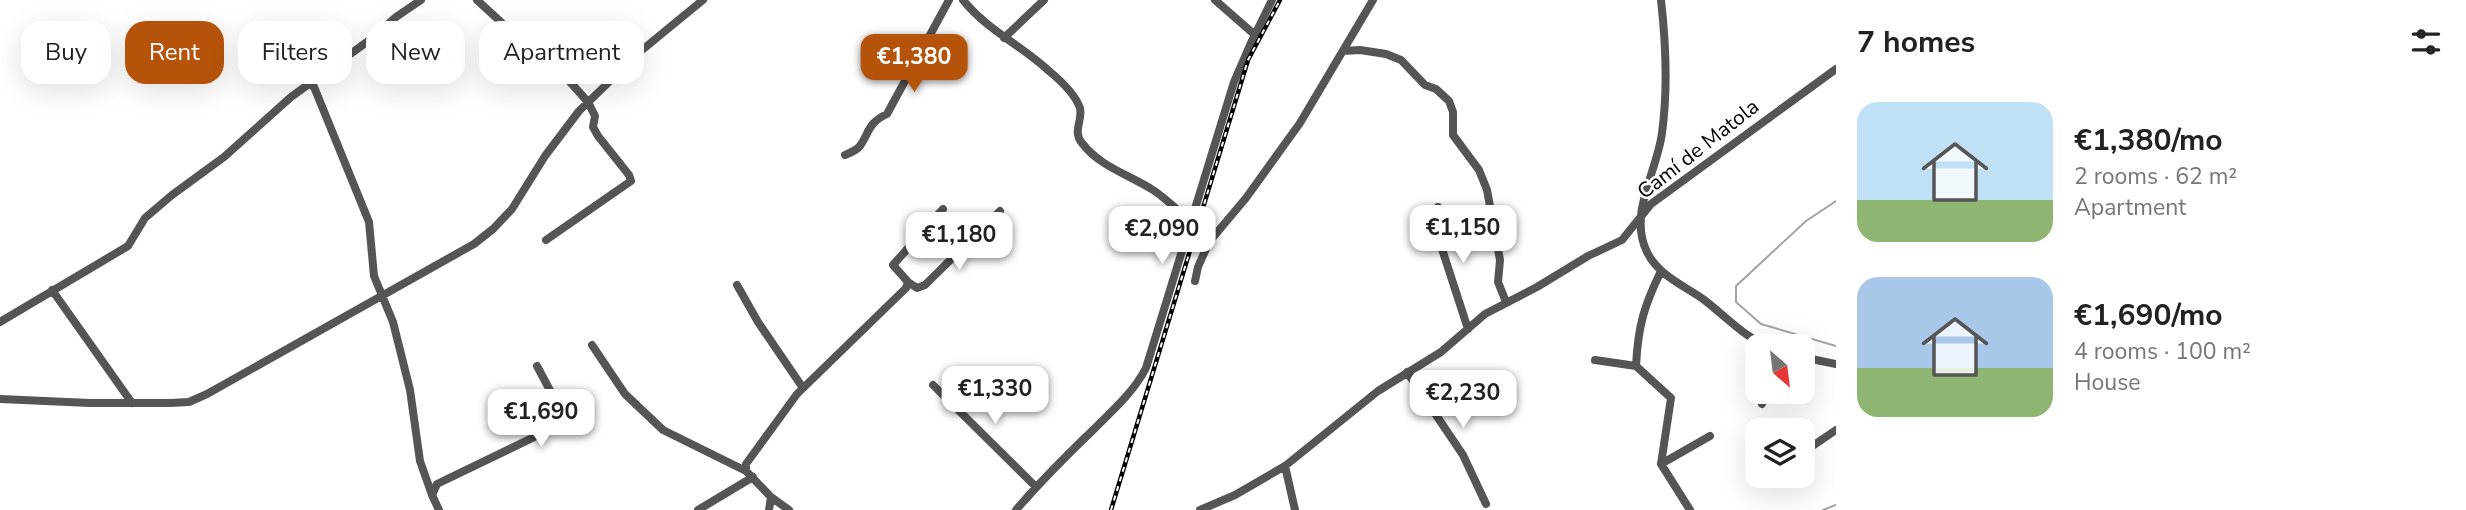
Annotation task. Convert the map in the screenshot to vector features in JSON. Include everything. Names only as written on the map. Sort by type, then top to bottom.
[{"type":"street","points":[[352,53],[421,0]]},
{"type":"street","points":[[477,0],[527,46],[553,63],[588,102],[595,116],[593,127],[631,181],[545,240]]},
{"type":"street","points":[[0,400],[189,402],[474,244],[512,209],[561,133],[588,102],[642,50],[702,0]]},
{"type":"street","points":[[845,155],[859,148],[865,134],[877,119],[887,114],[949,0]]},
{"type":"street","points":[[963,0],[975,16],[1049,71],[1071,93],[1080,109],[1076,131],[1080,141],[1090,152],[1154,191],[1190,221]]},
{"type":"street","points":[[1004,38],[1044,0]]},
{"type":"street","points":[[1215,0],[1255,35]]},
{"type":"street","points":[[1016,510],[1138,382],[1156,339],[1234,82],[1272,0]]},
{"type":"street","points":[[1195,281],[1209,242],[1246,198],[1300,123],[1373,0]]},
{"type":"street","points":[[1661,0],[1666,89],[1662,134],[1639,221],[1641,237],[1647,253],[1661,271],[1703,299],[1745,334]]},
{"type":"street","points":[[1343,51],[1360,50],[1386,54],[1401,60],[1425,85],[1436,89],[1449,101],[1453,112],[1453,135],[1479,170],[1487,190],[1500,260],[1498,282],[1506,302]]},
{"type":"street","name":"Camí de Matola","points":[[1200,510],[1235,495],[1285,466],[1378,391],[1441,352],[1485,314],[1622,240],[1651,204],[1836,69]]},
{"type":"street","points":[[0,322],[128,246],[145,218],[224,157],[309,84]]},
{"type":"street","points":[[313,84],[369,222],[374,276],[393,322],[410,390],[421,461],[439,510]]},
{"type":"street","points":[[1438,207],[1446,244],[1442,249],[1468,329]]},
{"type":"street","points":[[943,209],[893,265],[917,288],[925,285],[1000,211]]},
{"type":"street","points":[[1636,366],[1638,332],[1647,301],[1661,271]]},
{"type":"street","points":[[749,474],[746,464],[803,388],[906,288],[908,282]]},
{"type":"street","points":[[737,285],[803,388]]},
{"type":"street","points":[[52,290],[132,403]]},
{"type":"street","points":[[592,345],[625,394],[663,430],[749,474],[789,510]]},
{"type":"street","points":[[1595,360],[1636,366],[1671,398],[1661,464],[1690,510]]},
{"type":"street","points":[[1815,360],[1836,364]]},
{"type":"street","points":[[432,495],[437,484],[557,426],[562,418],[561,411],[537,366]]},
{"type":"street","points":[[1407,372],[1463,455],[1486,504]]},
{"type":"street","points":[[933,385],[1036,486]]},
{"type":"street","points":[[1815,444],[1836,429]]},
{"type":"street","points":[[1661,464],[1710,436]]},
{"type":"street","points":[[1285,466],[1295,510]]},
{"type":"street","points":[[698,510],[749,474]]},
{"type":"street","points":[[769,510],[771,496]]},
{"type":"waterway","points":[[1836,201],[1806,221],[1736,286],[1736,302],[1761,324],[1836,346]]},
{"type":"waterway","points":[[1823,510],[1836,505]]},
{"type":"railway","points":[[1111,510],[1248,60],[1280,0]]}]
